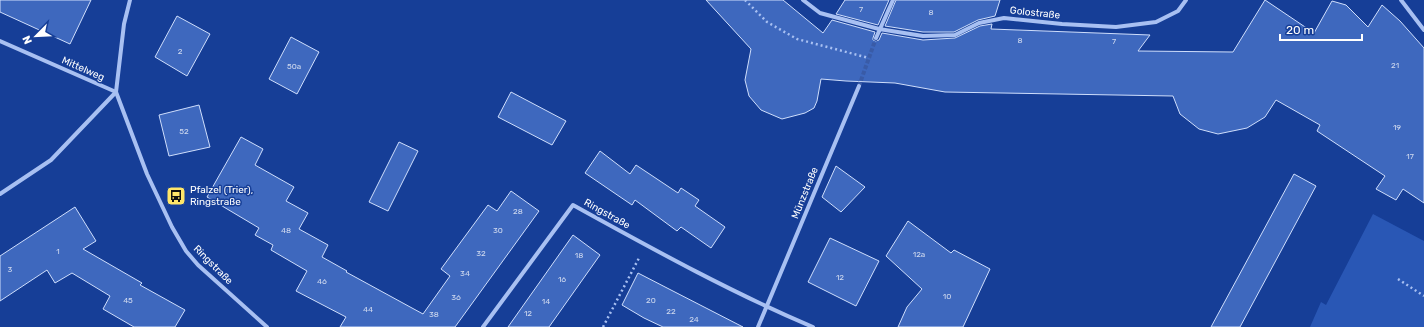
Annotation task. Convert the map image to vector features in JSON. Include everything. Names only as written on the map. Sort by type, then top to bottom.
[{"type":"street","points":[[0,194],[51,160],[116,92],[124,24],[130,0]]},
{"type":"street","name":"Golostraße","points":[[803,0],[820,13],[879,30],[923,36],[955,35],[979,23],[1004,18],[1062,24],[1116,27],[1156,22],[1178,11],[1186,0]]},
{"type":"street","points":[[876,38],[893,0]]},
{"type":"street","points":[[1402,0],[1424,30]]},
{"type":"street","name":"Mittelweg","points":[[0,41],[116,92]]},
{"type":"street","name":"Münzstraße","points":[[758,327],[859,86]]},
{"type":"street","name":"Ringstraße","points":[[116,92],[147,174],[172,227],[186,251],[198,265],[267,327]]},
{"type":"street","name":"Ringstraße","points":[[483,327],[573,205],[646,245],[767,307],[813,327]]},
{"type":"path","points":[[745,0],[767,22],[797,39],[869,58]]},
{"type":"path","points":[[603,327],[646,245]]},
{"type":"path","points":[[1398,279],[1424,296]]},
{"type":"shaded area","points":[[1373,214],[1424,241],[1424,327],[1310,327],[1321,302],[1326,305]]},
{"type":"building","points":[[0,0],[91,0],[70,44],[0,12]]},
{"type":"building","points":[[706,0],[783,0],[823,33],[832,20],[875,32],[873,40],[876,41],[879,40],[882,33],[923,40],[955,38],[980,26],[992,24],[991,29],[1150,35],[1138,51],[1233,52],[1265,0],[1314,33],[1332,1],[1346,5],[1368,27],[1382,5],[1400,21],[1424,48],[1424,203],[1403,189],[1396,200],[1376,189],[1385,176],[1317,131],[1320,125],[1276,100],[1265,117],[1247,128],[1218,134],[1199,129],[1180,114],[1173,96],[945,92],[895,83],[821,79],[817,101],[814,108],[805,113],[782,119],[761,110],[749,96],[745,80],[751,49]]},
{"type":"building","points":[[845,0],[889,0],[878,25],[836,14]]},
{"type":"building","points":[[896,0],[1000,0],[995,16],[978,20],[954,32],[923,32],[885,26]]},
{"type":"building","points":[[177,16],[210,34],[187,76],[155,57]]},
{"type":"building","points":[[291,37],[319,52],[297,94],[269,79]]},
{"type":"building","points":[[511,92],[566,121],[552,145],[498,117]]},
{"type":"building","points":[[199,105],[210,147],[169,156],[159,115]]},
{"type":"building","points":[[241,137],[263,149],[255,165],[294,187],[286,201],[308,213],[299,229],[328,245],[322,257],[347,271],[346,272],[423,314],[450,276],[441,269],[488,205],[497,211],[511,191],[539,211],[455,327],[340,327],[346,317],[296,291],[307,271],[271,250],[273,245],[255,235],[259,228],[207,197]]},
{"type":"building","points":[[399,142],[418,151],[388,211],[369,202]]},
{"type":"building","points":[[600,151],[630,174],[636,165],[678,193],[681,188],[699,200],[695,206],[725,227],[711,248],[681,227],[677,231],[635,200],[632,205],[585,173]]},
{"type":"building","points":[[836,166],[865,187],[841,212],[822,197]]},
{"type":"building","points":[[1294,174],[1316,186],[1240,327],[1211,327]]},
{"type":"building","points":[[75,207],[96,241],[83,249],[142,283],[140,285],[185,310],[175,327],[134,327],[103,309],[110,296],[72,273],[55,283],[47,270],[0,301],[0,256]]},
{"type":"building","points":[[908,221],[951,253],[954,250],[990,269],[963,327],[898,327],[907,307],[922,289],[886,256]]},
{"type":"building","points":[[573,235],[600,255],[549,327],[508,327]]},
{"type":"building","points":[[830,238],[879,261],[856,306],[808,282]]},
{"type":"building","points":[[638,273],[743,327],[663,327],[644,318],[622,305]]},
{"type":"tunnel","points":[[859,86],[876,38]]},
{"type":"place","name":"Pfalzel (Trier), Ringstraße","points":[[176,196]]}]
